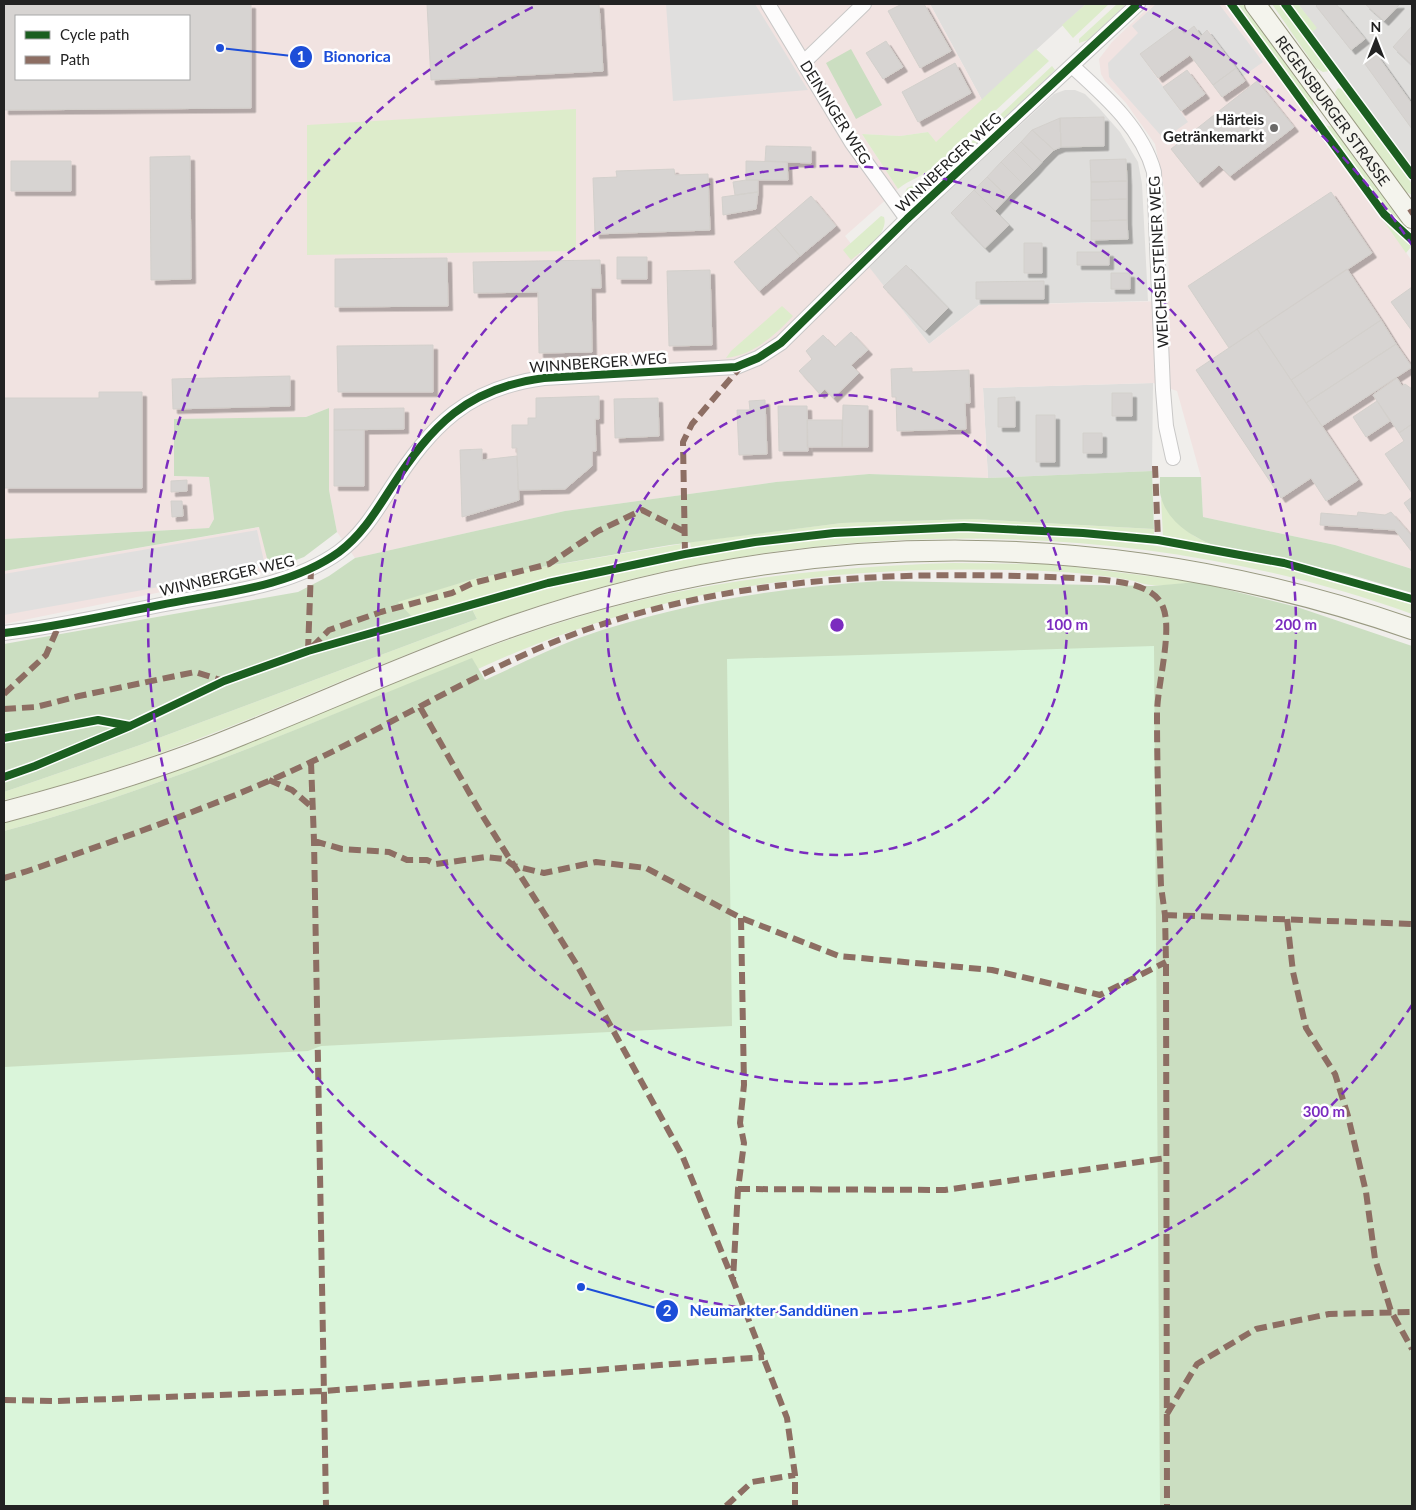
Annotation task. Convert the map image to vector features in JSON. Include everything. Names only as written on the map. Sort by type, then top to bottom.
[{"type":"main road","name":"REGENSBURGER STRASSE","points":[[1255,4],[1412,218]]},
{"type":"main road","points":[[4,812],[78,792],[165,764],[523,623],[652,585],[778,561],[882,552],[971,550],[1146,562],[1220,575],[1305,596],[1412,629]]},
{"type":"street","name":"DEININGER WEG","points":[[768,4],[852,143],[907,219]]},
{"type":"street","points":[[804,62],[864,4]]},
{"type":"street","name":"WINNBERGER WEG","points":[[4,633],[59,625],[241,589],[311,569],[340,552],[355,539],[366,526],[413,453],[435,429],[471,402],[493,389],[544,378],[710,369],[736,367],[748,363],[781,342],[907,219],[1138,4]]},
{"type":"street","name":"WEICHSELSTEINER WEG","points":[[1072,66],[1117,110],[1132,128],[1144,145],[1154,172],[1166,426],[1173,458]]},
{"type":"shaded area","points":[[4,4],[930,4],[982,100],[936,143],[928,132],[900,136],[862,134],[898,189],[845,236],[929,344],[979,305],[1170,301],[1166,198],[1155,144],[1126,103],[1105,81],[1101,74],[1099,59],[1112,42],[1152,4],[1224,4],[1312,116],[1412,261],[1412,569],[1335,545],[1203,517],[1201,477],[1177,391],[1153,383],[983,388],[988,478],[869,474],[776,482],[565,511],[355,558],[337,532],[329,490],[329,408],[306,417],[174,419],[174,476],[209,477],[214,519],[209,528],[4,539]]},
{"type":"shaded area","points":[[666,4],[755,4],[808,90],[673,101]]},
{"type":"shaded area","points":[[930,4],[1086,4],[982,100]]},
{"type":"shaded area","points":[[1156,4],[1219,4],[1263,62],[1242,77],[1208,30],[1201,36],[1194,27],[1184,34],[1140,54],[1188,122],[1164,139],[1109,77],[1108,63],[1138,33],[1132,26]]},
{"type":"shaded area","points":[[1298,4],[1412,4],[1412,169],[1311,33],[1316,28]]},
{"type":"shaded area","points":[[1065,90],[1075,90],[1085,94],[1120,132],[1138,162],[1142,184],[1148,301],[979,305],[929,344],[867,266],[1054,94]]},
{"type":"shaded area","points":[[1153,383],[1152,471],[988,478],[983,388]]},
{"type":"shaded area","points":[[260,527],[270,570],[4,624],[4,571]]},
{"type":"shaded area","points":[[257,530],[265,566],[220,576],[4,615],[4,574]]},
{"type":"green space","points":[[1086,4],[1109,4],[1073,38],[1062,25]]},
{"type":"green space","points":[[1117,4],[1126,4],[1088,40],[1079,43],[1079,39]]},
{"type":"green space","points":[[1233,4],[1244,4],[1313,100],[1314,113]]},
{"type":"green space","points":[[1272,4],[1281,4],[1330,71],[1323,72],[1316,68]]},
{"type":"green space","points":[[1289,4],[1298,4],[1317,28],[1311,33]]},
{"type":"green space","points":[[851,49],[882,105],[856,119],[826,63]]},
{"type":"green space","points":[[1036,49],[1049,61],[937,165],[898,189],[862,134],[900,136],[928,132],[936,142]]},
{"type":"green space","points":[[1052,66],[1055,70],[939,179],[919,193],[904,194],[907,188],[934,177]]},
{"type":"green space","points":[[1338,88],[1350,97],[1412,184],[1412,195],[1404,191],[1338,100],[1335,92]]},
{"type":"green space","points":[[576,109],[576,251],[307,255],[307,125]]},
{"type":"green space","points":[[1324,125],[1333,127],[1407,224],[1410,232],[1386,212]]},
{"type":"green space","points":[[1362,190],[1388,222],[1408,240],[1411,247],[1406,253]]},
{"type":"green space","points":[[881,216],[884,217],[885,224],[879,236],[851,260],[843,250]]},
{"type":"green space","points":[[782,306],[793,316],[779,330],[763,343],[746,353],[726,358],[731,351]]},
{"type":"green space","points":[[329,408],[329,490],[337,532],[304,557],[270,570],[259,527],[4,571],[4,539],[209,528],[214,519],[209,477],[174,476],[174,419],[306,417]]},
{"type":"green space","points":[[1152,471],[1154,529],[973,519],[842,523],[670,545],[477,578],[398,602],[418,623],[472,609],[477,619],[140,745],[4,792],[4,644],[298,592],[329,576],[355,558],[565,511],[776,482],[869,474],[988,478]]},
{"type":"green space","points":[[1160,477],[1201,477],[1203,517],[1335,545],[1412,569],[1412,593],[1345,573],[1208,543],[1191,534],[1169,514],[1160,495]]},
{"type":"green space","points":[[1161,498],[1172,515],[1184,528],[1198,538],[1216,546],[1163,537]]},
{"type":"green space","points":[[973,519],[1154,529],[1154,536],[996,525],[916,524],[819,530],[691,549],[690,542],[842,523]]},
{"type":"green space","points":[[984,531],[1039,534],[1147,545],[1201,552],[1254,562],[1307,573],[1412,603],[1412,614],[1303,580],[1190,557],[1075,543],[959,539],[843,544],[728,559],[615,583],[506,617],[443,640],[257,716],[132,763],[69,783],[4,800],[4,792],[140,745],[477,619],[472,609],[519,596],[615,571],[761,544],[874,533]]},
{"type":"green space","points":[[681,544],[680,551],[592,568],[412,617],[397,601],[477,578]]},
{"type":"green space","points":[[953,563],[1051,564],[1197,582],[1156,585],[1071,573],[1013,570],[943,570],[874,572],[806,578],[739,588],[673,602],[607,620],[542,642],[478,669],[472,659],[182,774],[64,814],[4,831],[4,823],[158,778],[482,649],[621,605],[715,585],[762,578],[857,568]]},
{"type":"green space","points":[[882,581],[1152,586],[1197,582],[1297,607],[1412,646],[1412,1506],[4,1506],[4,831],[64,814],[182,774],[472,658],[485,680],[579,638],[653,616],[728,599],[766,593]]},
{"type":"green space","points":[[1154,646],[1160,1506],[4,1506],[4,1067],[308,1051],[321,1046],[732,1026],[727,659]]},
{"type":"building","points":[[4,4],[251,4],[251,108],[4,110]]},
{"type":"building","points":[[427,4],[599,4],[603,71],[431,80]]},
{"type":"building","points":[[902,4],[924,4],[951,51],[920,68],[888,11]]},
{"type":"building","points":[[1318,4],[1336,4],[1365,39],[1351,50],[1316,6]]},
{"type":"building","points":[[1365,4],[1400,4],[1384,21]]},
{"type":"building","points":[[1178,26],[1184,34],[1194,26],[1201,36],[1207,30],[1236,68],[1213,85],[1190,55],[1158,78],[1140,54]]},
{"type":"building","points":[[1412,26],[1412,65],[1393,47]]},
{"type":"building","points":[[886,41],[903,67],[883,79],[866,53]]},
{"type":"building","points":[[1377,55],[1412,104],[1412,129],[1365,64]]},
{"type":"building","points":[[955,63],[971,93],[918,122],[902,92]]},
{"type":"building","points":[[1236,68],[1245,81],[1222,97],[1213,85]]},
{"type":"building","points":[[1187,70],[1205,94],[1181,111],[1163,87]]},
{"type":"building","points":[[1257,81],[1294,127],[1230,176],[1219,165],[1198,183],[1171,149]]},
{"type":"building","points":[[1104,117],[1104,146],[1061,147],[1060,118]]},
{"type":"building","points":[[1060,118],[1061,147],[1054,150],[1032,130]]},
{"type":"building","points":[[1032,130],[1054,150],[1042,162],[1021,142]]},
{"type":"building","points":[[1021,142],[1042,162],[1034,171],[1013,150]]},
{"type":"building","points":[[766,146],[811,147],[811,163],[765,161]]},
{"type":"building","points":[[1013,150],[1034,171],[1022,183],[1001,162]]},
{"type":"building","points":[[190,156],[191,279],[151,280],[150,157]]},
{"type":"building","points":[[1126,159],[1127,181],[1091,182],[1090,160]]},
{"type":"building","points":[[11,161],[71,161],[71,191],[11,191]]},
{"type":"building","points":[[746,161],[787,162],[788,180],[746,180]]},
{"type":"building","points":[[1001,162],[1022,183],[1008,197],[987,177]]},
{"type":"building","points":[[674,169],[675,175],[708,174],[710,230],[595,234],[593,178],[617,177],[616,171]]},
{"type":"building","points":[[987,177],[1008,197],[995,211],[974,190]]},
{"type":"building","points":[[758,180],[758,192],[735,195],[733,182]]},
{"type":"building","points":[[1127,181],[1127,199],[1091,200],[1091,182]]},
{"type":"building","points":[[974,190],[1009,225],[985,248],[951,213]]},
{"type":"building","points":[[758,192],[756,209],[723,215],[722,197]]},
{"type":"building","points":[[1331,192],[1372,253],[1229,348],[1188,286]]},
{"type":"building","points":[[811,196],[836,226],[800,256],[775,227]]},
{"type":"building","points":[[1127,199],[1127,220],[1091,221],[1091,200]]},
{"type":"building","points":[[1127,220],[1128,239],[1091,240],[1091,221]]},
{"type":"building","points":[[775,227],[800,256],[759,291],[734,262]]},
{"type":"building","points":[[1024,243],[1042,243],[1042,273],[1024,273]]},
{"type":"building","points":[[1077,252],[1109,252],[1109,265],[1077,265]]},
{"type":"building","points":[[617,257],[647,257],[647,279],[617,279]]},
{"type":"building","points":[[447,258],[448,306],[335,307],[335,259]]},
{"type":"building","points":[[600,260],[601,288],[591,288],[592,352],[539,353],[538,292],[474,293],[473,262]]},
{"type":"building","points":[[906,265],[948,308],[925,331],[883,287]]},
{"type":"building","points":[[1347,269],[1381,320],[1291,380],[1257,329]]},
{"type":"building","points":[[710,270],[712,345],[669,346],[667,271]]},
{"type":"building","points":[[1111,273],[1130,273],[1130,289],[1111,289]]},
{"type":"building","points":[[1044,281],[1044,299],[976,299],[976,282]]},
{"type":"building","points":[[1412,287],[1412,331],[1391,302]]},
{"type":"building","points":[[1381,320],[1396,344],[1306,403],[1291,380]]},
{"type":"building","points":[[1257,329],[1358,480],[1326,501],[1311,478],[1281,498],[1196,370]]},
{"type":"building","points":[[851,332],[868,350],[851,365],[859,373],[833,398],[825,389],[820,394],[799,371],[812,359],[806,351],[823,335],[835,347]]},
{"type":"building","points":[[1396,344],[1412,367],[1322,426],[1306,403]]},
{"type":"building","points":[[433,345],[433,392],[338,392],[337,346]]},
{"type":"building","points":[[912,368],[912,372],[969,370],[970,403],[965,403],[966,429],[897,431],[896,397],[892,397],[891,369]]},
{"type":"building","points":[[290,376],[290,406],[173,409],[172,379]]},
{"type":"building","points":[[1397,378],[1402,386],[1405,384],[1412,389],[1412,424],[1399,433],[1373,395]]},
{"type":"building","points":[[99,392],[142,392],[142,488],[4,488],[4,398],[99,398]]},
{"type":"building","points":[[1112,393],[1132,393],[1132,416],[1112,416]]},
{"type":"building","points":[[599,396],[599,419],[595,419],[596,451],[592,451],[592,466],[565,489],[518,490],[517,448],[512,448],[512,425],[528,425],[528,418],[536,418],[536,398]]},
{"type":"building","points":[[1015,397],[1015,427],[998,427],[998,398]]},
{"type":"building","points":[[658,398],[659,436],[615,438],[614,399]]},
{"type":"building","points":[[765,400],[767,454],[739,455],[737,410],[750,410],[749,401]]},
{"type":"building","points":[[1377,401],[1390,421],[1366,437],[1353,417]]},
{"type":"building","points":[[843,405],[868,406],[868,447],[842,447]]},
{"type":"building","points":[[778,406],[807,406],[808,451],[779,451]]},
{"type":"building","points":[[404,408],[404,429],[334,430],[334,409]]},
{"type":"building","points":[[1036,415],[1055,415],[1055,462],[1036,462]]},
{"type":"building","points":[[807,420],[842,420],[842,447],[807,447]]},
{"type":"building","points":[[1412,424],[1412,493],[1385,454],[1404,441],[1399,433]]},
{"type":"building","points":[[334,430],[364,430],[364,486],[334,486]]},
{"type":"building","points":[[1083,433],[1102,433],[1102,453],[1083,453]]},
{"type":"building","points":[[482,449],[482,460],[517,456],[519,500],[462,517],[460,450]]},
{"type":"building","points":[[187,480],[187,491],[171,492],[171,481]]},
{"type":"building","points":[[1412,497],[1412,515],[1404,503]]},
{"type":"building","points":[[171,501],[182,501],[183,516],[172,517]]},
{"type":"building","points":[[1358,512],[1385,515],[1391,512],[1412,536],[1412,552],[1395,530],[1320,525],[1321,513],[1357,516]]},
{"type":"marked path","points":[[685,554],[683,442],[692,424],[742,365]]},
{"type":"marked path","points":[[1155,466],[1158,540]]},
{"type":"marked path","points":[[312,647],[329,630],[381,612],[452,593],[473,583],[549,564],[598,531],[642,510],[685,532]]},
{"type":"marked path","points":[[308,651],[311,569]]},
{"type":"marked path","points":[[4,878],[41,867],[155,826],[260,785],[311,762],[515,659],[585,630],[647,611],[709,597],[772,586],[900,576],[964,575],[1092,579],[1122,582],[1142,588],[1158,599],[1166,617],[1157,714],[1161,886],[1165,915],[1166,962],[1167,1506]]},
{"type":"marked path","points":[[4,694],[46,655],[59,625]]},
{"type":"marked path","points":[[4,709],[36,707],[195,672],[224,681]]},
{"type":"marked path","points":[[420,707],[482,815],[577,965],[682,1155],[733,1280]]},
{"type":"marked path","points":[[311,762],[326,1506]]},
{"type":"marked path","points":[[269,780],[292,790],[313,808]]},
{"type":"marked path","points":[[314,841],[342,849],[389,852],[407,860],[427,860],[436,864],[486,857],[505,859],[514,866],[544,873],[596,862],[646,868],[741,918],[839,956],[992,970],[1100,995],[1166,962]]},
{"type":"marked path","points":[[1165,915],[1412,924]]},
{"type":"marked path","points":[[741,918],[744,1085],[740,1123],[744,1143],[738,1189],[733,1280],[787,1418],[795,1475],[795,1506]]},
{"type":"marked path","points":[[1287,919],[1293,972],[1306,1028],[1335,1074],[1348,1116],[1366,1192],[1375,1259],[1391,1311],[1412,1349]]},
{"type":"marked path","points":[[738,1189],[945,1190],[1166,1158]]},
{"type":"marked path","points":[[1167,1414],[1197,1364],[1256,1329],[1329,1314],[1412,1312]]},
{"type":"marked path","points":[[4,1400],[57,1401],[324,1391],[764,1357]]},
{"type":"marked path","points":[[726,1506],[752,1482],[795,1475]]},
{"type":"cycle path","points":[[4,633],[62,624],[253,587],[298,574],[319,564],[339,552],[362,530],[406,466],[437,428],[454,413],[493,391],[517,383],[544,378],[736,367],[758,358],[781,343],[907,219],[1138,4]]},
{"type":"cycle path","points":[[1231,4],[1384,214],[1412,240]]},
{"type":"cycle path","points":[[1285,4],[1412,175]]},
{"type":"cycle path","points":[[4,738],[98,720],[130,726],[224,681],[308,651],[548,583],[685,554],[755,542],[834,533],[964,527],[1083,533],[1158,540],[1284,563],[1412,599]]},
{"type":"cycle path","points":[[4,777],[130,726]]},
{"type":"place","name":"Bionorica","points":[[220,48]]},
{"type":"place","name":"Härteis Getränkemarkt","points":[[1274,128]]},
{"type":"place","name":"Neumarkter Sanddünen","points":[[581,1287]]}]
